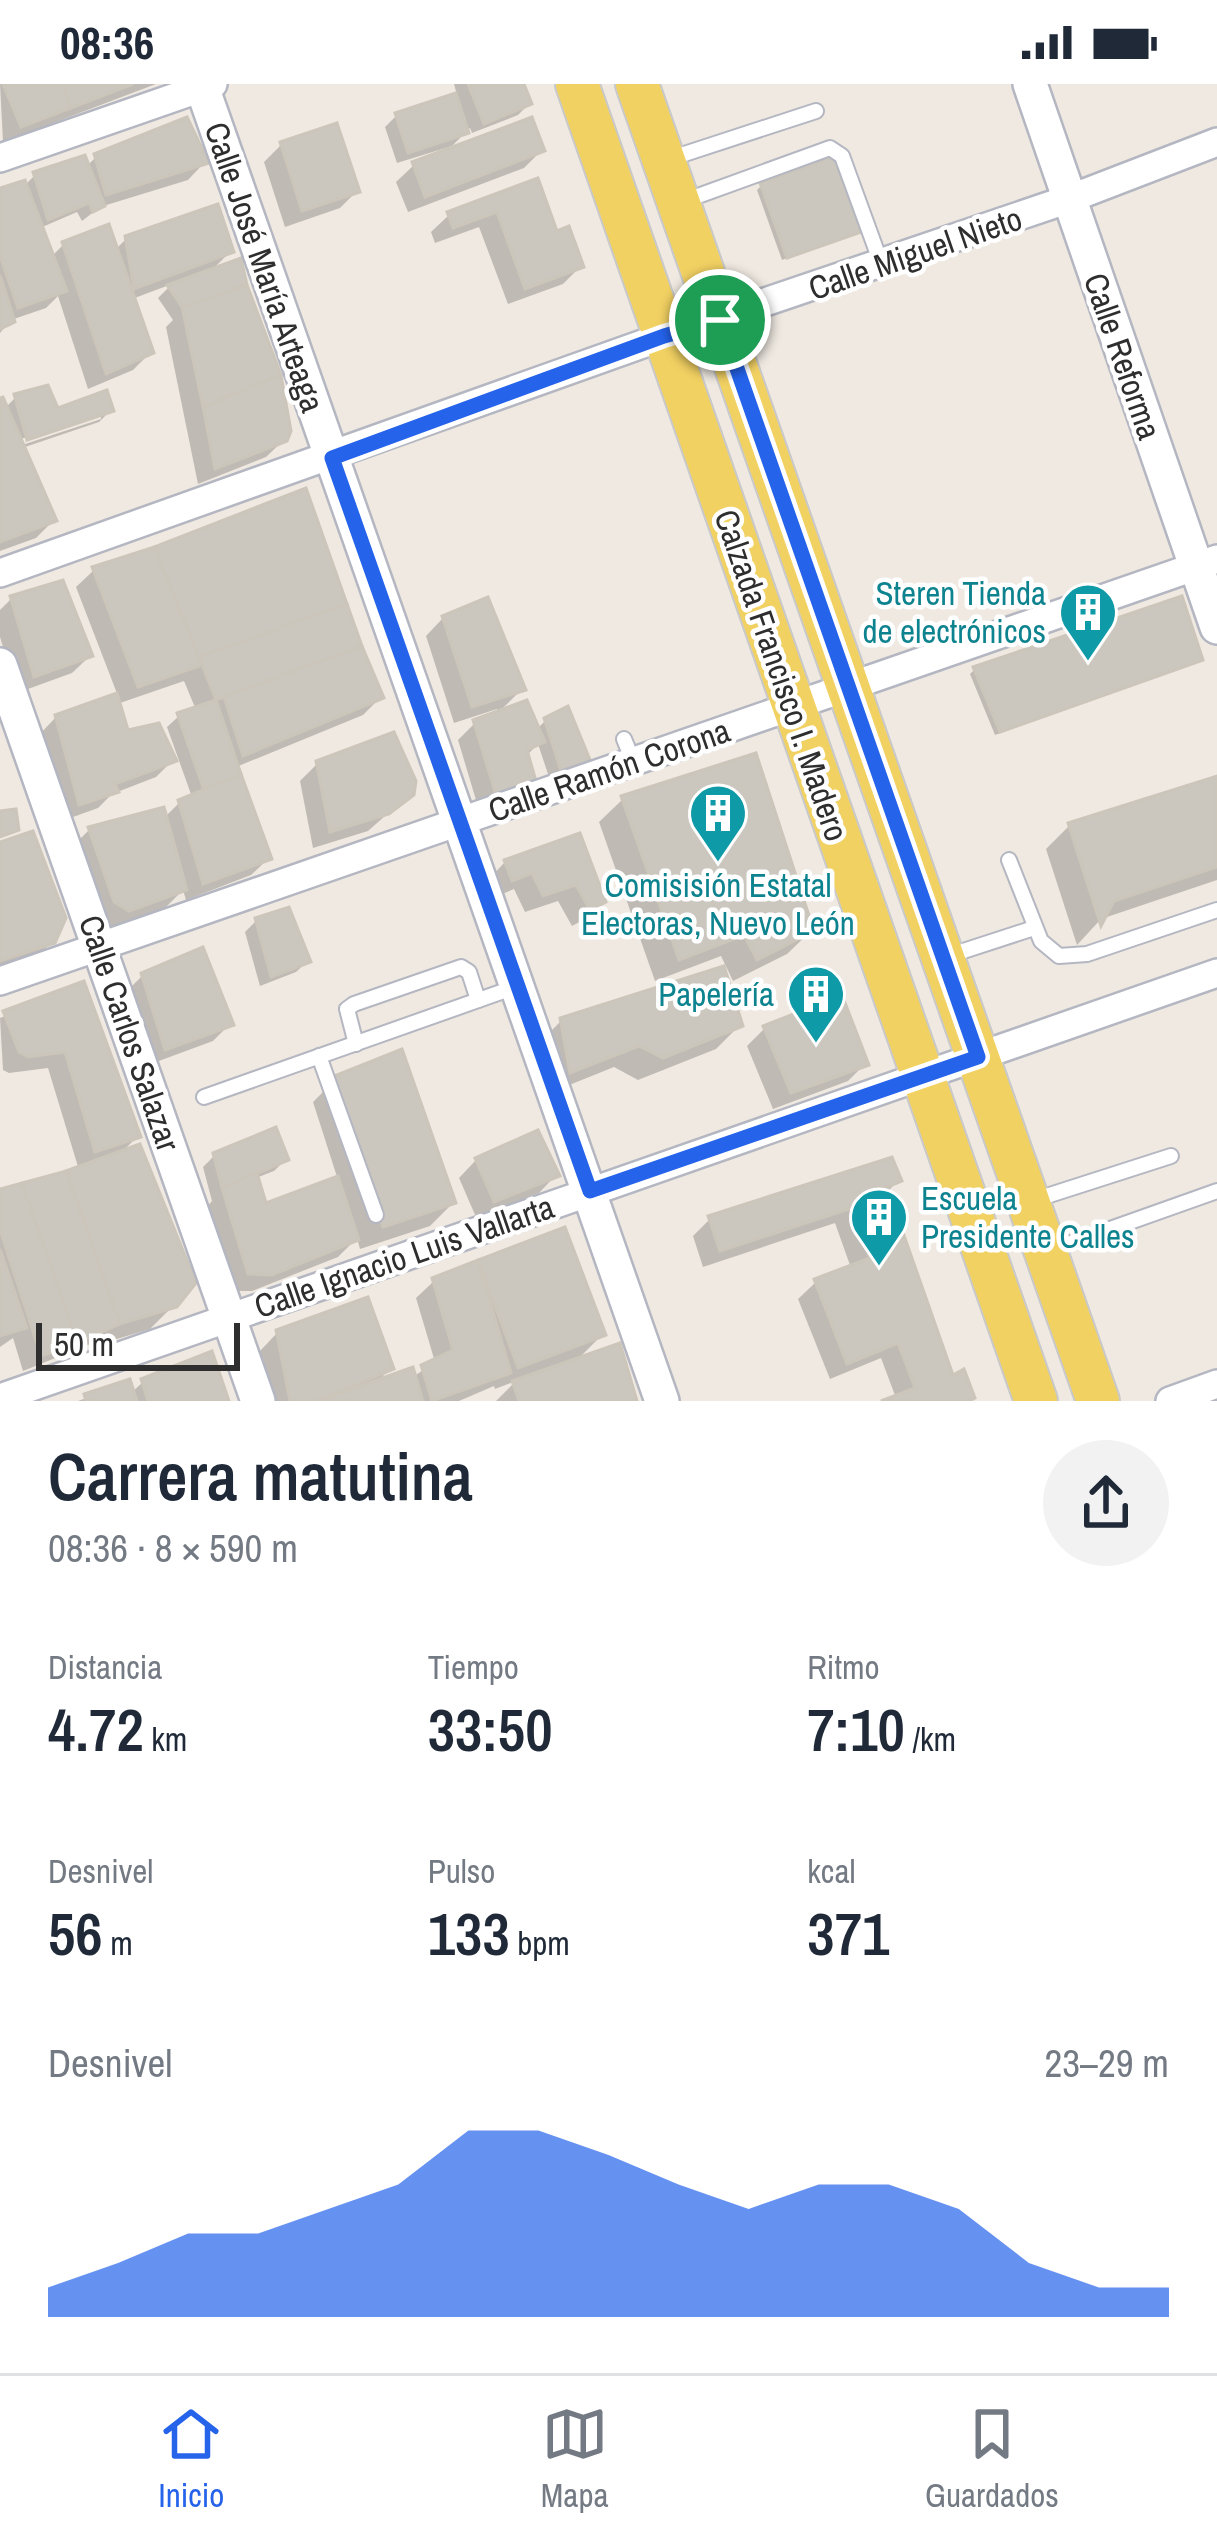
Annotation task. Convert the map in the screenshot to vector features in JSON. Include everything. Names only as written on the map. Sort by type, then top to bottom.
[{"type":"main road","name":"Calzada Francisco I. Madero","points":[[577,84],[1036,1401]]},
{"type":"main road","name":"Calzada Francisco I. Madero","points":[[637,84],[1099,1401]]},
{"type":"street","name":"Calle Reforma","points":[[1030,84],[1206,562],[1217,627]]},
{"type":"street","points":[[0,158],[206,85]]},
{"type":"street","name":"Calle José María Arteaga","points":[[206,85],[662,1401]]},
{"type":"street","name":"Calle Miguel Nieto","points":[[0,574],[664,336],[1070,199],[1217,142]]},
{"type":"street","name":"Calle Ramón Corona","points":[[0,981],[460,821],[629,750],[793,706],[1206,562]]},
{"type":"street","name":"Calle Carlos Salazar","points":[[0,665],[259,1401]]},
{"type":"street","name":"Calle Ignacio Luis Vallarta","points":[[0,1398],[1217,973]]},
{"type":"street","points":[[1170,1401],[1217,1384]]},
{"type":"lane","points":[[664,160],[815,111]]},
{"type":"lane","points":[[679,202],[830,148],[842,155],[881,264]]},
{"type":"lane","points":[[1009,860],[1034,928],[1049,951],[1072,957],[1217,910]]},
{"type":"lane","points":[[943,958],[1034,928]]},
{"type":"lane","points":[[356,1043],[346,1016],[355,1004],[461,967],[469,972],[478,1000]]},
{"type":"lane","points":[[204,1097],[518,986]]},
{"type":"lane","points":[[319,1056],[376,1215]]},
{"type":"lane","points":[[1029,1202],[1171,1156]]},
{"type":"lane","points":[[1046,1252],[1217,1191]]},
{"type":"building","points":[[3,84],[62,84],[71,108],[21,127]]},
{"type":"building","points":[[63,84],[133,84],[71,108]]},
{"type":"building","points":[[468,84],[524,84],[532,104],[484,124]]},
{"type":"building","points":[[456,93],[469,133],[408,153],[395,113]]},
{"type":"building","points":[[187,117],[209,163],[106,195],[94,154]]},
{"type":"building","points":[[532,117],[545,151],[425,197],[412,162]]},
{"type":"building","points":[[337,123],[360,192],[302,211],[280,142]]},
{"type":"building","points":[[85,155],[105,206],[93,212],[89,203],[48,220],[33,172]]},
{"type":"building","points":[[834,157],[861,232],[787,258],[760,183]]},
{"type":"building","points":[[538,178],[557,231],[569,226],[584,267],[525,289],[497,212],[453,228],[447,212]]},
{"type":"building","points":[[25,180],[67,291],[18,308],[0,256],[0,188]]},
{"type":"building","points":[[218,204],[234,252],[134,289],[125,236]]},
{"type":"building","points":[[109,224],[154,353],[106,374],[62,242]]},
{"type":"building","points":[[241,258],[247,285],[182,307],[167,285]]},
{"type":"building","points":[[0,275],[15,322],[0,329]]},
{"type":"building","points":[[247,285],[281,375],[203,407],[182,307]]},
{"type":"building","points":[[281,375],[291,431],[287,441],[215,469],[203,407]]},
{"type":"building","points":[[48,385],[58,408],[107,390],[114,411],[27,440],[14,394]]},
{"type":"building","points":[[0,398],[57,521],[0,542]]},
{"type":"building","points":[[306,488],[347,604],[199,657],[154,547]]},
{"type":"building","points":[[154,547],[202,665],[138,687],[92,567]]},
{"type":"building","points":[[63,580],[93,656],[34,677],[10,596]]},
{"type":"building","name":"Steren Tienda de electrónicos","points":[[1182,596],[1203,660],[1000,732],[973,667]]},
{"type":"building","points":[[488,597],[526,690],[472,707],[442,616]]},
{"type":"building","points":[[347,604],[362,646],[216,700],[199,657]]},
{"type":"building","points":[[362,646],[384,698],[243,756],[224,697]]},
{"type":"building","points":[[117,693],[128,730],[159,723],[177,761],[115,784],[119,792],[79,805],[55,715]]},
{"type":"building","points":[[216,700],[241,774],[204,790],[177,713]]},
{"type":"building","points":[[527,700],[545,742],[527,750],[536,781],[496,795],[473,720]]},
{"type":"building","points":[[568,706],[590,760],[561,771],[544,718]]},
{"type":"building","points":[[394,732],[416,781],[414,795],[389,814],[330,832],[316,761]]},
{"type":"building","name":"Comisisión Estatal Electoras, Nuevo León","points":[[756,753],[814,931],[757,960],[744,935],[679,960],[621,796]]},
{"type":"building","points":[[241,774],[272,859],[203,884],[178,800]]},
{"type":"building","points":[[1217,776],[1217,867],[1114,901],[1101,926],[1068,823]]},
{"type":"building","points":[[164,807],[187,890],[129,911],[114,902],[88,827]]},
{"type":"building","points":[[16,809],[19,830],[0,837],[0,811]]},
{"type":"building","points":[[33,831],[66,918],[55,943],[0,961],[0,842]]},
{"type":"building","points":[[580,833],[606,902],[590,910],[576,885],[543,896],[532,873],[512,881],[504,860]]},
{"type":"building","points":[[289,907],[311,962],[271,977],[255,918]]},
{"type":"building","points":[[203,947],[234,1025],[165,1050],[141,973]]},
{"type":"building","points":[[724,966],[743,1026],[663,1058],[639,1046],[570,1073],[560,1018]]},
{"type":"building","points":[[84,981],[141,1137],[95,1152],[65,1052],[28,1057],[19,1052],[3,1011]]},
{"type":"building","name":"Papelería","points":[[842,995],[869,1065],[791,1093],[763,1026]]},
{"type":"building","points":[[402,1049],[456,1203],[383,1227],[334,1076]]},
{"type":"building","points":[[276,1127],[289,1160],[222,1188],[213,1153]]},
{"type":"building","points":[[538,1130],[560,1176],[494,1202],[475,1158]]},
{"type":"building","points":[[140,1144],[196,1283],[177,1307],[120,1324],[66,1171]]},
{"type":"building","name":"Escuela Presidente Calles","points":[[892,1157],[902,1181],[887,1187],[953,1375],[964,1369],[975,1398],[969,1401],[881,1401],[915,1388],[898,1343],[847,1364],[814,1279],[870,1258],[852,1208],[720,1251],[708,1216]]},
{"type":"building","points":[[66,1171],[120,1324],[77,1343],[22,1183]]},
{"type":"building","points":[[257,1173],[266,1203],[338,1176],[359,1240],[272,1275],[248,1274],[222,1188]]},
{"type":"building","points":[[22,1183],[77,1343],[41,1356],[0,1230],[0,1189]]},
{"type":"building","points":[[565,1227],[606,1335],[518,1368],[478,1260]]},
{"type":"building","points":[[0,1249],[27,1328],[0,1336]]},
{"type":"building","points":[[478,1260],[511,1373],[432,1401],[421,1365],[453,1350],[432,1278]]},
{"type":"building","points":[[368,1297],[394,1369],[316,1401],[290,1401],[276,1330]]},
{"type":"building","points":[[620,1343],[637,1401],[519,1401],[512,1381]]},
{"type":"building","points":[[212,1351],[229,1401],[148,1401],[141,1379]]},
{"type":"building","points":[[413,1367],[423,1401],[319,1401]]},
{"type":"building","points":[[130,1379],[137,1401],[86,1401],[84,1394]]},
{"type":"place","name":"Steren Tienda de electrónicos","points":[[1088,663]]},
{"type":"place","name":"Comisisión Estatal Electoras, Nuevo León","points":[[718,864]]},
{"type":"place","name":"Papelería","points":[[816,1045]]},
{"type":"place","name":"Escuela Presidente Calles","points":[[879,1268]]},
{"type":"route","points":[[720,320],[978,1057],[590,1191],[332,458],[664,336],[720,320]]}]
